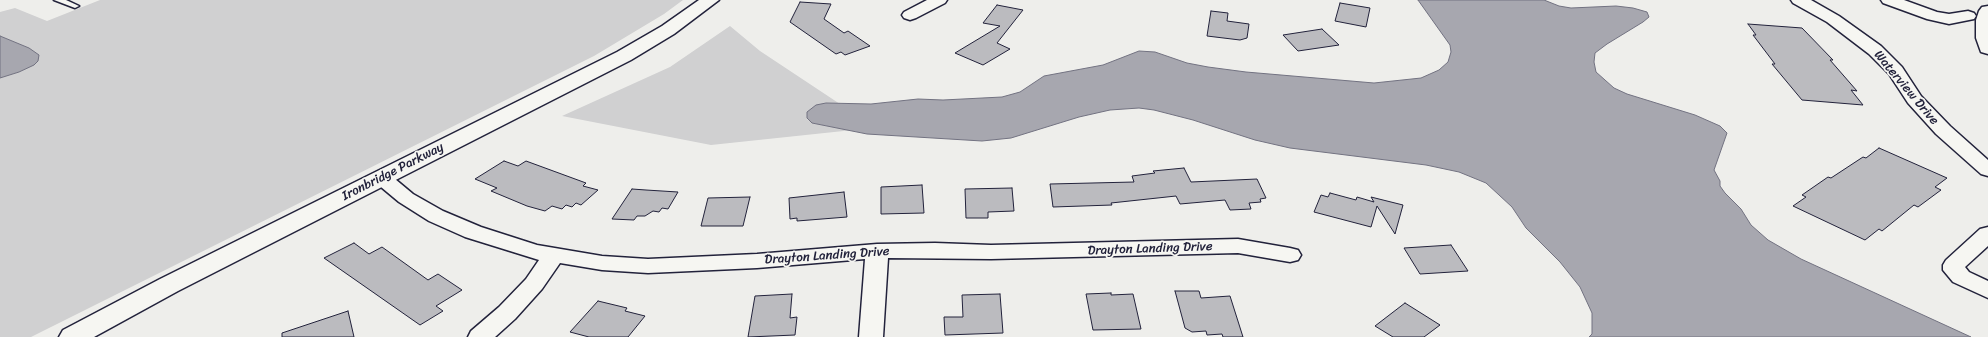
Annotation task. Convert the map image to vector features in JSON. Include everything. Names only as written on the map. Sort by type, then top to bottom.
[{"type":"street","name":"Ironbridge Parkway","points":[[72,337],[169,285],[624,56],[668,30],[710,0]]},
{"type":"street","points":[[910,15],[939,0]]},
{"type":"street","name":"Waterview Drive","points":[[1799,0],[1833,19],[1875,50],[1896,72],[1914,99],[1943,130],[1988,170]]},
{"type":"street","points":[[1888,0],[1933,16],[1949,18],[1982,17]]},
{"type":"street","points":[[1928,0],[1982,17]]},
{"type":"street","points":[[1982,17],[1988,48]]},
{"type":"street","name":"Drayton Landing Drive","points":[[382,178],[406,198],[436,216],[473,232],[534,252],[602,263],[648,266],[935,250],[999,252],[1238,246],[1290,254]]},
{"type":"street","points":[[1988,234],[1954,265],[1954,270],[1961,277],[1988,290]]},
{"type":"street","points":[[871,337],[878,252]]},
{"type":"street","points":[[480,337],[507,313],[528,290],[554,256]]},
{"type":"lane","points":[[58,0],[75,6]]},
{"type":"shaded area","points":[[100,0],[683,0],[664,14],[594,56],[31,337],[0,337],[0,78],[19,72],[29,48],[0,36],[0,12],[15,8],[47,21]]},
{"type":"shaded area","points":[[1418,0],[1544,0],[1559,6],[1571,8],[1616,6],[1633,8],[1647,12],[1649,17],[1643,22],[1595,53],[1594,62],[1596,72],[1614,88],[1627,94],[1695,115],[1720,126],[1727,133],[1714,170],[1720,181],[1720,186],[1741,209],[1751,225],[1768,240],[1801,259],[1971,337],[1589,337],[1592,334],[1592,313],[1580,287],[1560,262],[1526,228],[1512,207],[1486,183],[1459,172],[1426,165],[1290,148],[1255,140],[1193,120],[1154,110],[1139,108],[1110,110],[1079,117],[1011,138],[982,141],[867,134],[812,123],[807,118],[807,112],[816,105],[826,103],[871,104],[918,99],[943,100],[1002,97],[1020,92],[1044,76],[1103,65],[1139,51],[1155,52],[1187,63],[1246,72],[1374,83],[1421,78],[1439,70],[1448,62],[1451,52],[1450,45]]},
{"type":"shaded area","points":[[730,26],[760,51],[840,104],[826,103],[807,119],[812,123],[853,130],[711,145],[562,116],[670,67]]},
{"type":"shaded area","points":[[0,36],[29,48],[39,55],[38,61],[34,65],[19,72],[0,78]]},
{"type":"building","points":[[800,2],[831,4],[824,19],[844,33],[848,31],[870,46],[845,55],[841,52],[836,54],[790,22]]},
{"type":"building","points":[[1340,3],[1370,8],[1366,27],[1335,21]]},
{"type":"building","points":[[997,5],[1023,10],[997,43],[1010,49],[983,65],[955,53],[1000,26],[983,23]]},
{"type":"building","points":[[1211,11],[1228,13],[1227,21],[1249,24],[1247,38],[1240,40],[1207,36]]},
{"type":"building","points":[[1748,24],[1802,28],[1833,60],[1830,60],[1857,91],[1851,90],[1863,105],[1802,100],[1772,64],[1775,64],[1753,35],[1756,35]]},
{"type":"building","points":[[1322,29],[1339,45],[1298,51],[1283,35]]},
{"type":"building","points":[[1879,148],[1947,178],[1935,187],[1941,190],[1918,207],[1914,205],[1882,231],[1879,229],[1865,240],[1793,206],[1806,197],[1802,195],[1828,177],[1831,178],[1863,157],[1866,158]]},
{"type":"building","points":[[504,161],[518,166],[526,161],[586,183],[583,186],[598,190],[581,205],[576,203],[572,207],[566,205],[562,209],[552,206],[545,211],[527,206],[491,191],[497,188],[475,179]]},
{"type":"building","points":[[1184,168],[1191,182],[1257,179],[1266,198],[1260,199],[1261,202],[1249,203],[1251,209],[1230,210],[1225,200],[1180,204],[1176,196],[1111,203],[1112,205],[1053,207],[1050,184],[1134,182],[1132,176],[1155,173],[1153,171]]},
{"type":"building","points":[[922,185],[924,213],[881,214],[881,187]]},
{"type":"building","points":[[1012,188],[1014,211],[988,212],[988,218],[966,218],[965,189]]},
{"type":"building","points":[[632,189],[678,192],[668,209],[662,208],[659,212],[653,211],[645,216],[637,216],[634,220],[612,219]]},
{"type":"building","points":[[844,192],[847,217],[797,221],[797,218],[790,219],[789,198]]},
{"type":"building","points":[[1330,193],[1356,200],[1357,197],[1374,202],[1371,197],[1403,205],[1395,234],[1377,206],[1371,227],[1314,212],[1321,195],[1328,197]]},
{"type":"building","points":[[750,197],[743,226],[701,226],[708,198]]},
{"type":"building","points":[[354,243],[369,254],[382,247],[428,280],[438,274],[462,290],[436,306],[443,311],[420,325],[324,258]]},
{"type":"building","points":[[1451,245],[1468,271],[1420,274],[1404,248]]},
{"type":"building","points":[[1175,291],[1199,291],[1201,298],[1230,296],[1243,337],[1223,337],[1222,334],[1207,335],[1206,331],[1192,332],[1185,328]]},
{"type":"building","points":[[1111,293],[1111,295],[1133,294],[1141,329],[1093,330],[1086,294]]},
{"type":"building","points":[[792,294],[790,318],[797,317],[795,335],[748,337],[755,296]]},
{"type":"building","points":[[1000,294],[1003,333],[945,335],[944,317],[963,317],[962,295]]},
{"type":"building","points":[[598,301],[627,308],[625,311],[645,316],[628,337],[589,337],[570,332]]},
{"type":"building","points":[[1405,303],[1440,325],[1424,337],[1393,337],[1375,326]]},
{"type":"building","points":[[348,311],[354,337],[282,337],[282,333]]}]
